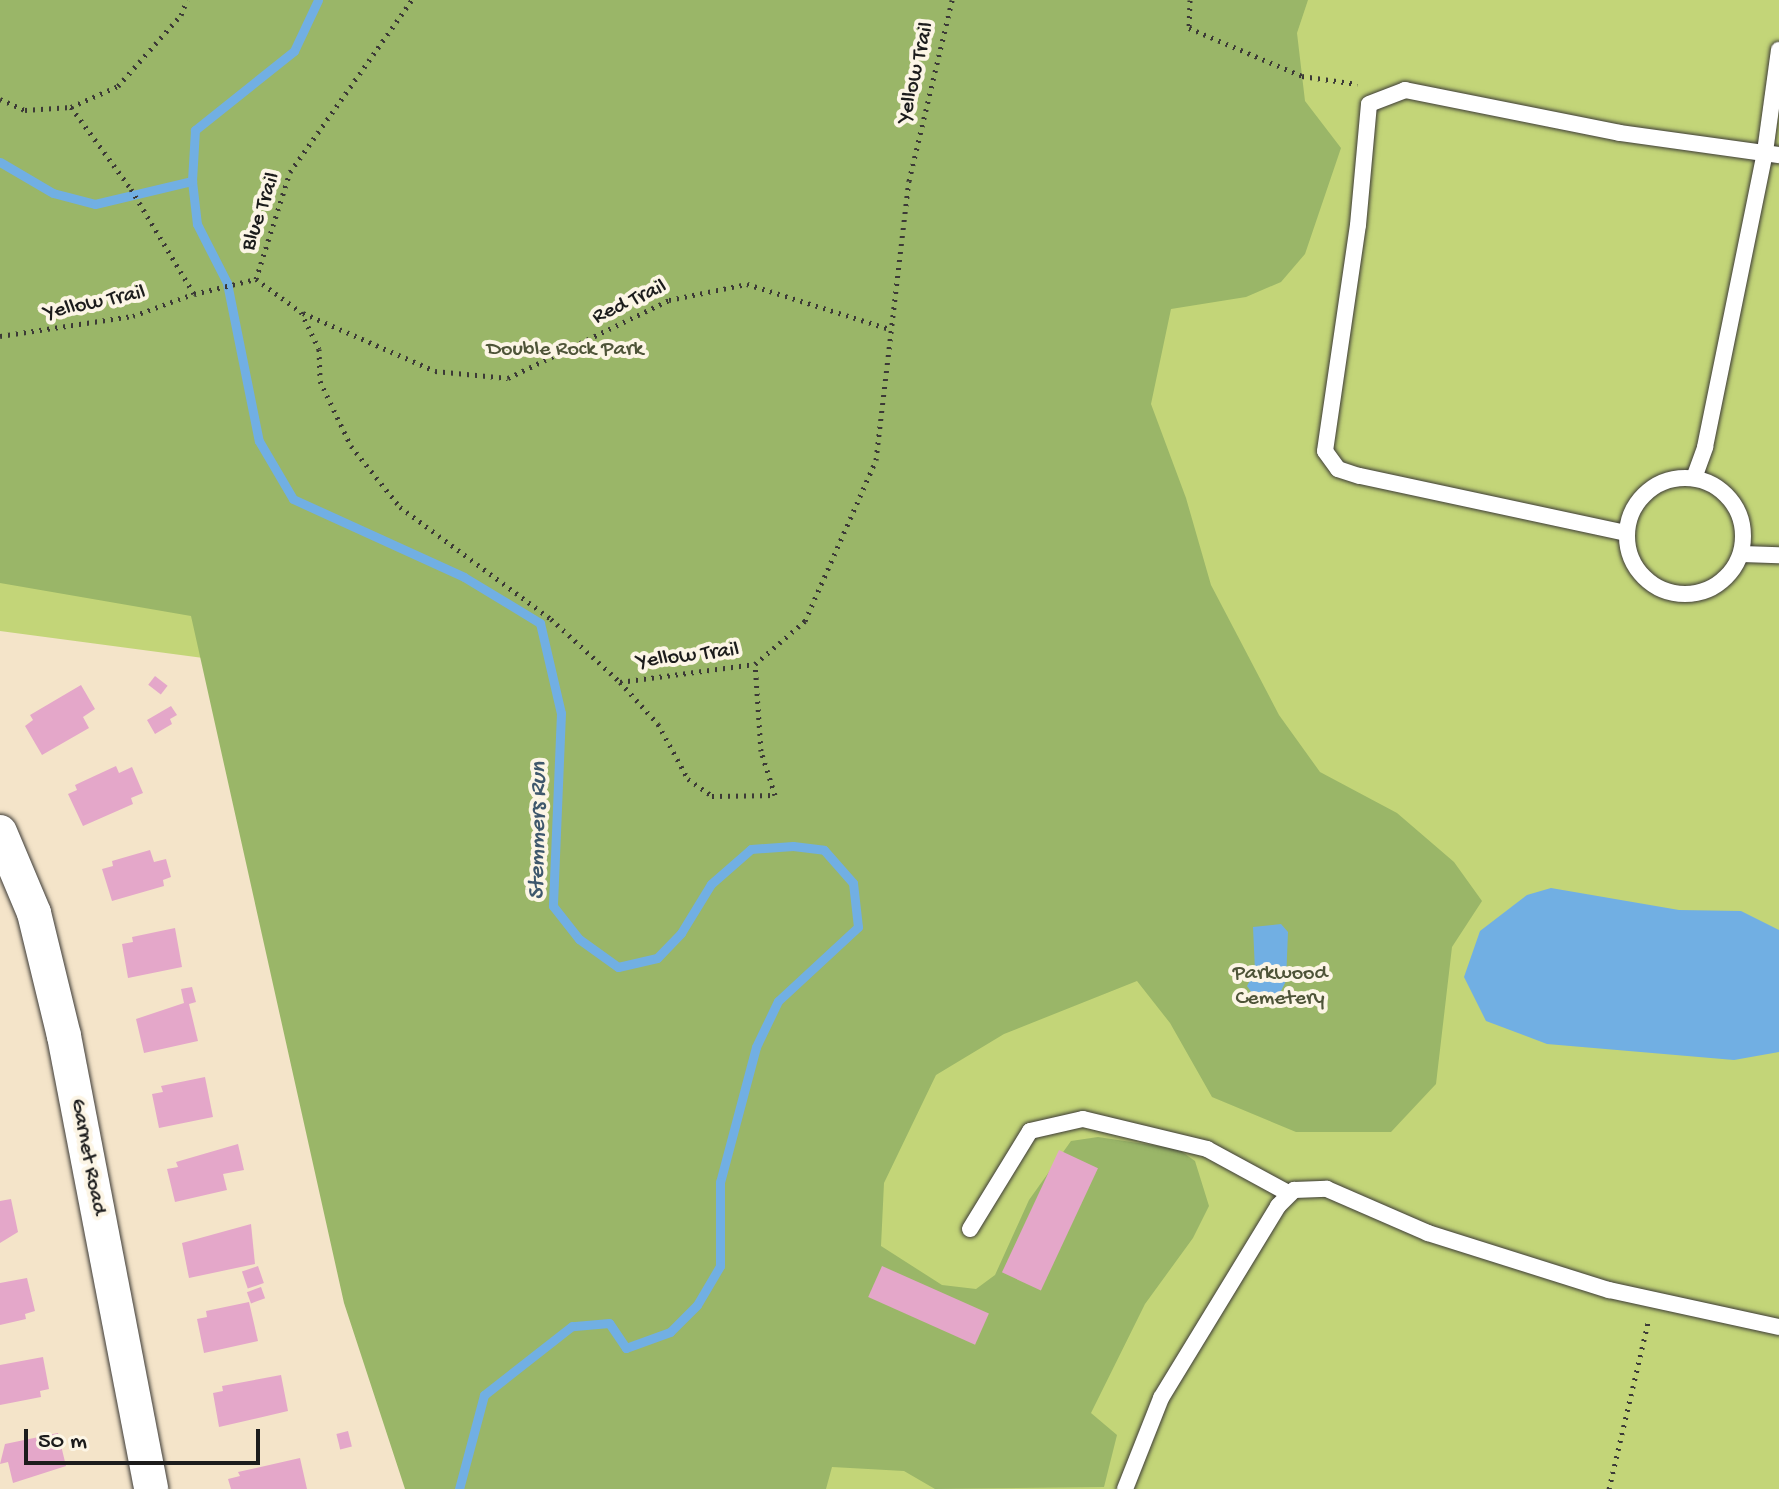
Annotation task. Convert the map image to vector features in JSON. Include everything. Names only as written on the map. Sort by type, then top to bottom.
[{"type":"street","name":"Garnet Road","points":[[0,832],[34,913],[64,1036],[151,1489]]},
{"type":"lane","points":[[1694,478],[1705,447],[1772,154],[1779,50]]},
{"type":"lane","points":[[1626,533],[1359,476],[1338,469],[1325,451],[1358,225],[1369,104],[1405,90],[1620,133],[1772,154]]},
{"type":"lane","points":[[1694,478],[1717,487],[1735,505],[1743,529],[1742,554],[1723,582],[1692,595],[1659,589],[1634,566],[1626,533],[1637,503],[1662,482],[1694,478]]},
{"type":"lane","points":[[1742,554],[1779,555]]},
{"type":"lane","points":[[970,1229],[1030,1131],[1083,1119],[1207,1149],[1290,1194],[1327,1189],[1428,1233],[1654,1300],[1779,1327]]},
{"type":"lane","points":[[1125,1489],[1161,1398],[1290,1194]]},
{"type":"path","points":[[0,99],[25,110],[71,107],[118,86],[181,15],[187,0]]},
{"type":"path","name":"Blue Trail","points":[[194,294],[256,279],[290,172],[412,0]]},
{"type":"path","name":"Yellow Trail","points":[[256,279],[301,312],[319,349],[320,381],[351,446],[400,507],[551,619],[620,682],[755,664],[805,621],[876,460],[909,181],[952,0]]},
{"type":"path","points":[[1190,0],[1189,28],[1302,76],[1405,90]]},
{"type":"path","points":[[71,107],[131,189],[194,294]]},
{"type":"path","name":"Red Trail","points":[[301,312],[435,371],[508,378],[669,300],[747,284],[890,329]]},
{"type":"path","name":"Yellow Trail","points":[[0,336],[133,316],[194,294]]},
{"type":"path","points":[[620,682],[658,724],[688,779],[712,796],[775,795],[761,751],[755,664]]},
{"type":"path","points":[[1609,1489],[1654,1300]]},
{"type":"green space","name":"Parkwood Cemetery","points":[[0,0],[1779,0],[1779,1489],[665,1489],[708,725],[0,631]]},
{"type":"green space","name":"Double Rock Park","points":[[0,0],[1308,0],[1297,33],[1305,101],[1341,148],[1305,254],[1281,282],[1246,297],[1171,309],[1151,404],[1186,498],[1211,585],[1279,715],[1320,772],[1397,813],[1454,862],[1482,901],[1452,947],[1436,1084],[1391,1132],[1296,1132],[1212,1097],[1170,1023],[1137,981],[1004,1034],[936,1075],[884,1183],[881,1246],[942,1285],[976,1289],[995,1275],[1029,1200],[1071,1141],[1098,1137],[1178,1149],[1195,1161],[1209,1206],[1193,1238],[1145,1304],[1091,1413],[1117,1435],[1104,1487],[935,1489],[904,1471],[832,1467],[826,1489],[405,1489],[344,1303],[191,616],[0,583]]},
{"type":"water","points":[[1551,888],[1679,910],[1741,911],[1779,930],[1779,1052],[1734,1060],[1547,1044],[1486,1021],[1464,977],[1480,931],[1527,895]]},
{"type":"water","points":[[1281,924],[1288,932],[1286,981],[1279,995],[1254,996],[1247,986],[1255,971],[1253,927]]},
{"type":"building","points":[[155,676],[168,686],[161,695],[148,685]]},
{"type":"building","points":[[81,685],[95,709],[83,717],[89,728],[42,755],[25,726],[33,720],[30,715]]},
{"type":"building","points":[[171,706],[177,715],[170,719],[172,724],[155,734],[147,720]]},
{"type":"building","points":[[116,766],[119,773],[132,767],[143,793],[131,798],[133,804],[83,826],[68,794],[77,790],[75,785]]},
{"type":"building","points":[[150,850],[154,862],[166,859],[171,877],[163,880],[164,886],[112,901],[102,869],[113,866],[112,861]]},
{"type":"building","points":[[175,928],[182,967],[128,978],[122,944],[133,942],[132,937]]},
{"type":"building","points":[[192,987],[196,1002],[189,1004],[198,1041],[144,1053],[136,1019],[184,1003],[181,989]]},
{"type":"building","points":[[205,1077],[213,1117],[159,1128],[152,1094],[163,1092],[161,1086]]},
{"type":"building","points":[[238,1144],[244,1170],[223,1174],[227,1190],[175,1202],[167,1169],[178,1167],[176,1162]]},
{"type":"building","points":[[1059,1150],[1098,1168],[1041,1291],[1002,1272]]},
{"type":"building","points":[[11,1199],[18,1232],[0,1243],[0,1201]]},
{"type":"building","points":[[251,1224],[255,1264],[189,1278],[182,1243]]},
{"type":"building","points":[[258,1266],[264,1283],[248,1289],[242,1272]]},
{"type":"building","points":[[882,1266],[989,1314],[975,1345],[868,1297]]},
{"type":"building","points":[[27,1278],[35,1311],[25,1314],[26,1319],[0,1325],[0,1283]]},
{"type":"building","points":[[261,1287],[265,1298],[251,1303],[247,1292]]},
{"type":"building","points":[[249,1302],[258,1341],[204,1353],[197,1319],[207,1317],[206,1311]]},
{"type":"building","points":[[43,1357],[49,1389],[40,1391],[41,1397],[0,1405],[0,1365]]},
{"type":"building","points":[[281,1375],[288,1411],[219,1427],[213,1393],[223,1391],[222,1386]]},
{"type":"building","points":[[348,1431],[352,1447],[340,1449],[336,1434]]},
{"type":"building","points":[[58,1433],[66,1466],[13,1483],[8,1462],[0,1464],[5,1444]]},
{"type":"building","points":[[300,1458],[307,1489],[231,1489],[228,1479],[240,1476],[238,1472]]},
{"type":"waterway","name":"Stemmers Run","points":[[318,0],[294,51],[195,130],[192,181],[197,224],[227,283],[259,441],[293,499],[464,577],[540,623],[561,713],[553,906],[579,939],[618,967],[657,958],[681,933],[711,884],[751,849],[793,846],[824,850],[853,883],[858,927],[778,1001],[756,1047],[720,1182],[720,1266],[697,1305],[670,1332],[626,1348],[609,1323],[572,1326],[484,1395],[459,1489]]},
{"type":"waterway","points":[[0,162],[53,193],[95,204],[192,181]]}]
